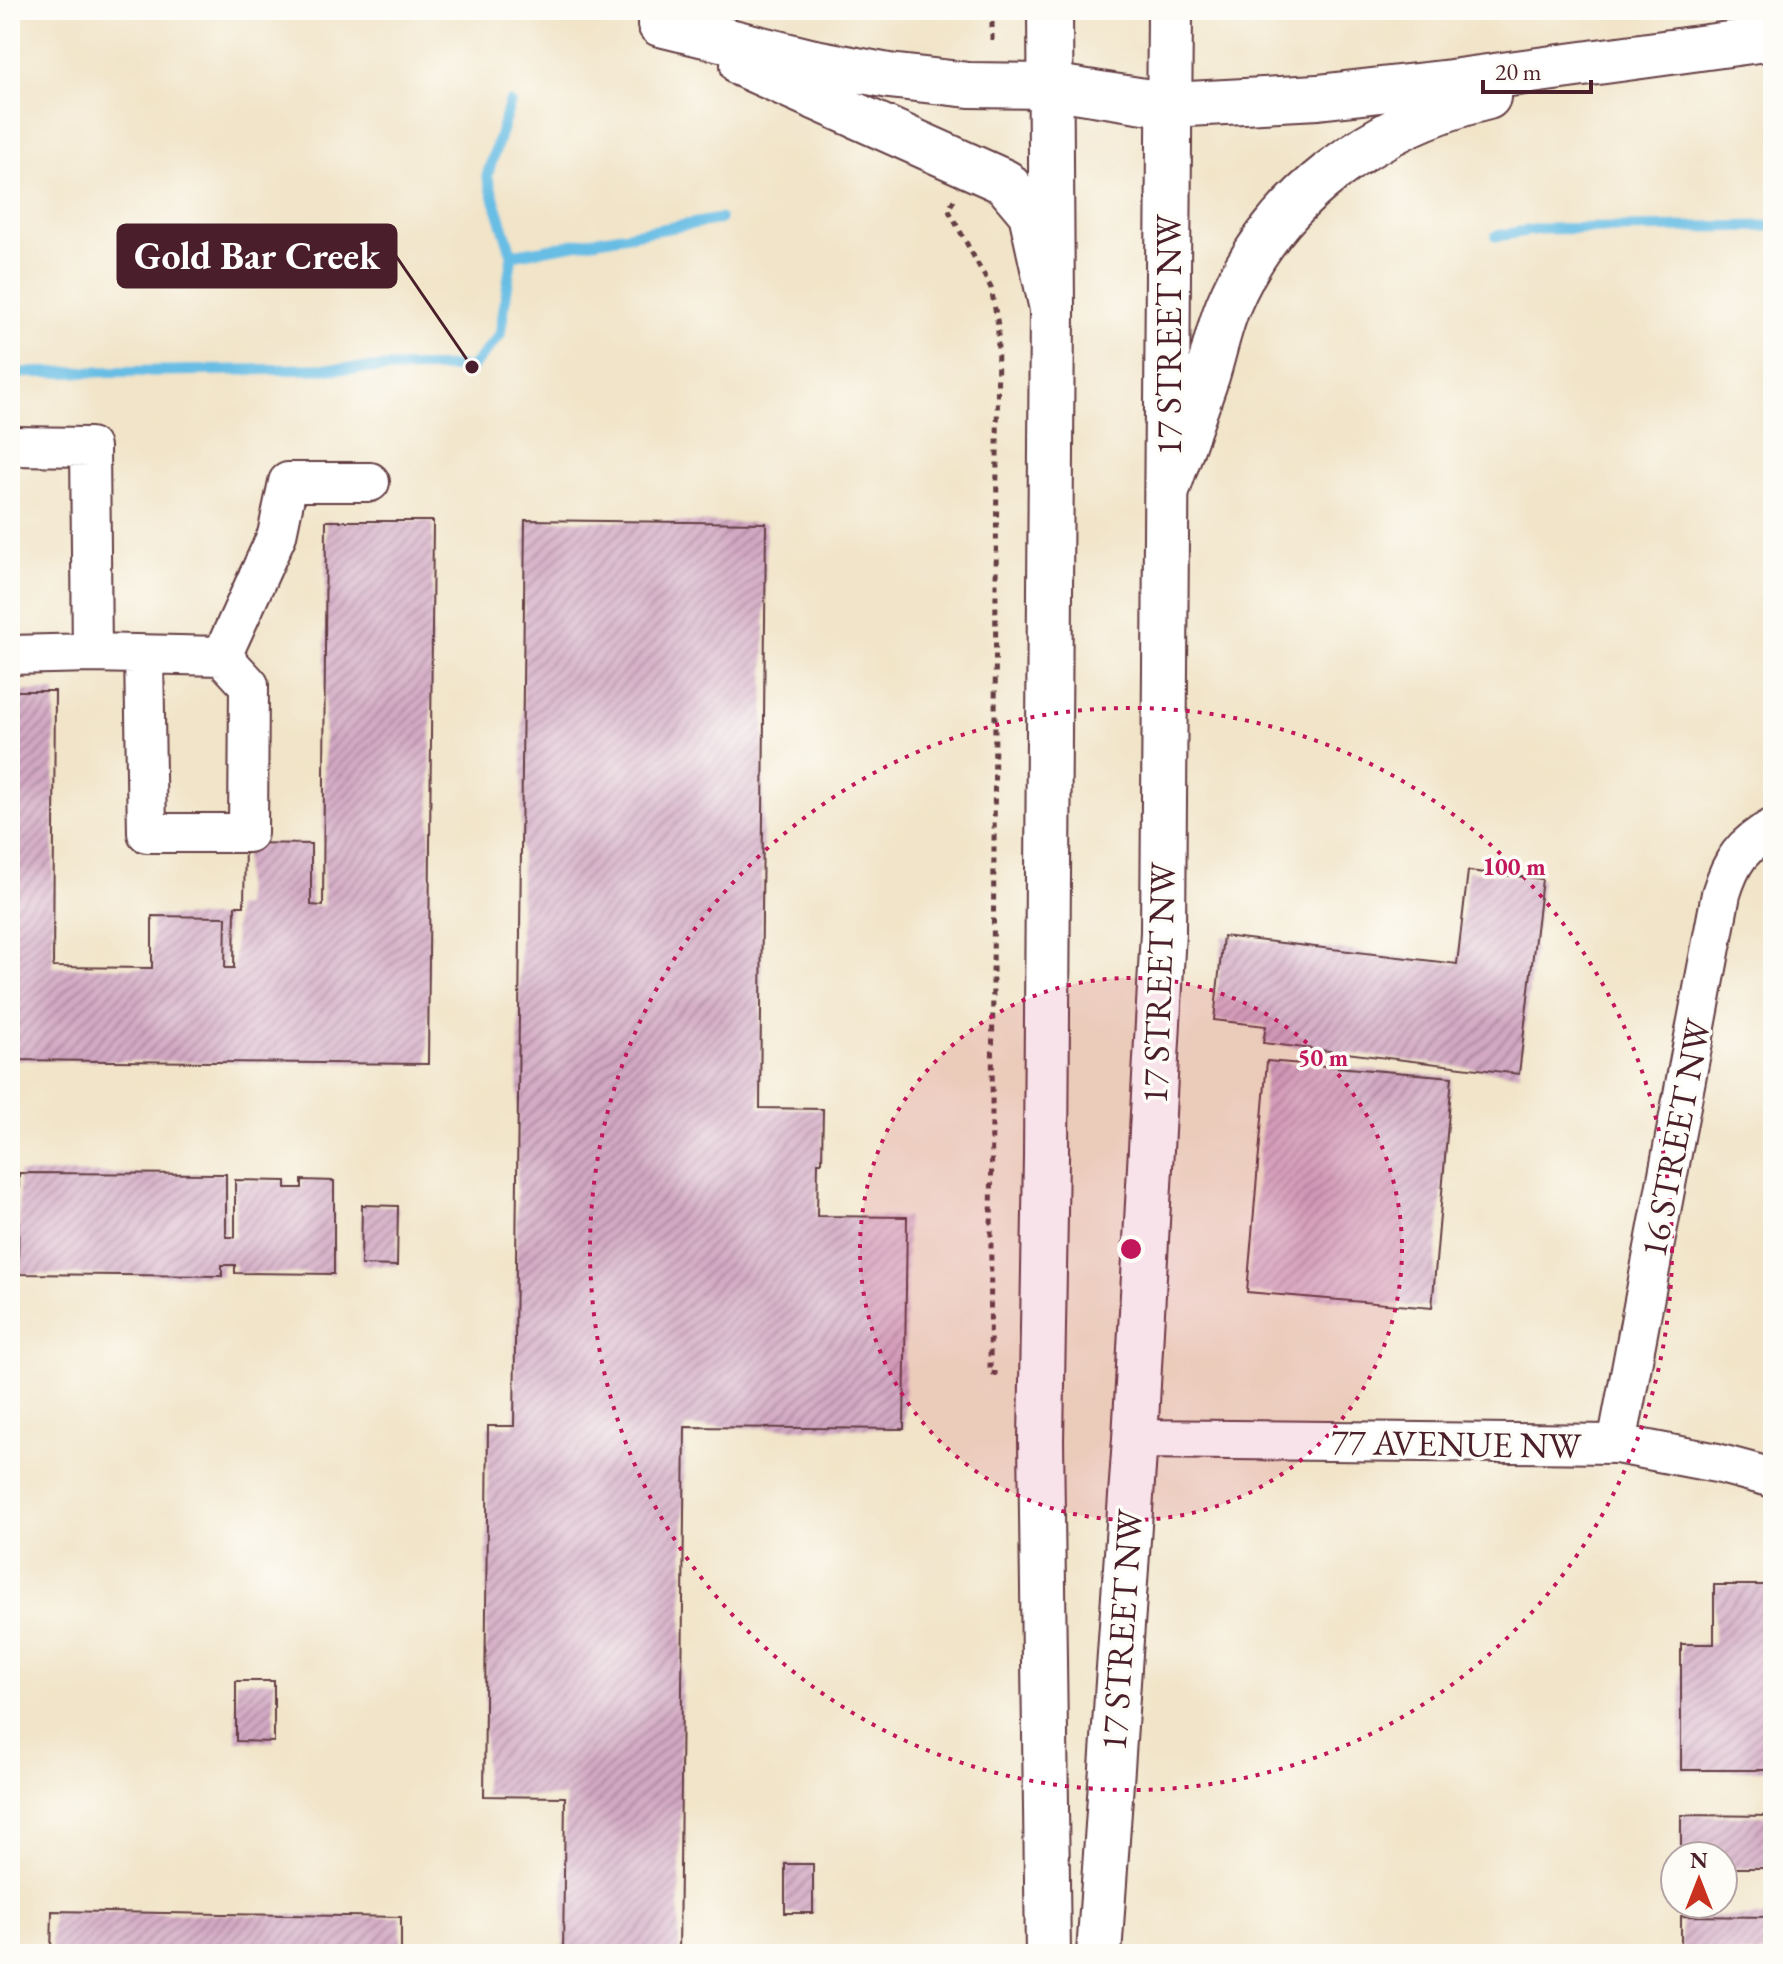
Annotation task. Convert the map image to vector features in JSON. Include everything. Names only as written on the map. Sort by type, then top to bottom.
[{"type":"main road","name":"17 STREET NW","points":[[1048,1954],[1041,1440],[1052,309],[1050,10]]},
{"type":"main road","name":"17 STREET NW","points":[[1099,1954],[1135,1439],[1163,932],[1170,10]]},
{"type":"main road","points":[[645,17],[810,61],[889,76],[992,86],[1049,86],[1170,105],[1318,97],[1773,38]]},
{"type":"main road","points":[[645,17],[779,82],[1005,182],[1031,213],[1052,309]]},
{"type":"main road","points":[[1167,491],[1228,306],[1260,245],[1299,198],[1339,164],[1375,141],[1419,120],[1471,101],[1665,54]]},
{"type":"street","points":[[10,446],[90,447],[92,653]]},
{"type":"street","points":[[222,656],[277,535],[288,482],[370,482]]},
{"type":"street","points":[[10,655],[92,653],[222,656],[249,685],[248,833],[147,833],[144,655]]},
{"type":"street","name":"16 STREET NW","points":[[1617,1444],[1721,894],[1730,865],[1763,834]]},
{"type":"street","name":"77 AVENUE NW","points":[[1135,1439],[1617,1444],[1717,1463],[1773,1478]]},
{"type":"path","points":[[992,10],[992,86]]},
{"type":"path","points":[[974,168],[948,209],[991,288],[998,325],[990,1373],[1042,1376]]},
{"type":"building","points":[[525,520],[766,523],[760,1108],[823,1109],[817,1216],[907,1217],[904,1429],[685,1427],[679,1954],[563,1954],[565,1797],[484,1796],[488,1426],[514,1426]]},
{"type":"building","points":[[326,521],[433,521],[428,1064],[10,1060],[10,691],[55,691],[53,967],[152,968],[152,916],[226,917],[225,968],[234,968],[235,906],[244,906],[245,843],[311,844],[311,905],[323,906]]},
{"type":"building","points":[[1468,871],[1542,879],[1519,1074],[1263,1043],[1266,1026],[1214,1020],[1223,936],[1457,964]]},
{"type":"building","points":[[1267,1061],[1452,1077],[1432,1308],[1247,1292]]},
{"type":"building","points":[[19,1173],[226,1174],[226,1237],[235,1237],[235,1180],[286,1181],[286,1188],[302,1188],[302,1180],[334,1181],[334,1274],[235,1273],[235,1265],[222,1265],[222,1276],[18,1274]]},
{"type":"building","points":[[362,1205],[398,1206],[397,1266],[361,1265]]},
{"type":"building","points":[[1714,1585],[1773,1585],[1773,1770],[1681,1770],[1681,1644],[1714,1644]]},
{"type":"building","points":[[236,1681],[274,1681],[274,1742],[236,1741]]},
{"type":"building","points":[[1681,1815],[1773,1816],[1773,1868],[1739,1868],[1739,1840],[1681,1840]]},
{"type":"building","points":[[785,1864],[813,1864],[813,1913],[785,1913]]},
{"type":"building","points":[[52,1911],[401,1917],[401,1954],[51,1954]]},
{"type":"building","points":[[1773,1917],[1773,1954],[1681,1954],[1681,1920]]},
{"type":"waterway","points":[[510,103],[487,176],[512,255]]},
{"type":"waterway","points":[[10,373],[472,367],[500,335],[512,255],[720,219]]},
{"type":"waterway","points":[[1496,236],[1539,229],[1773,226]]},
{"type":"place","name":"Gold Bar Creek","points":[[472,367]]}]
